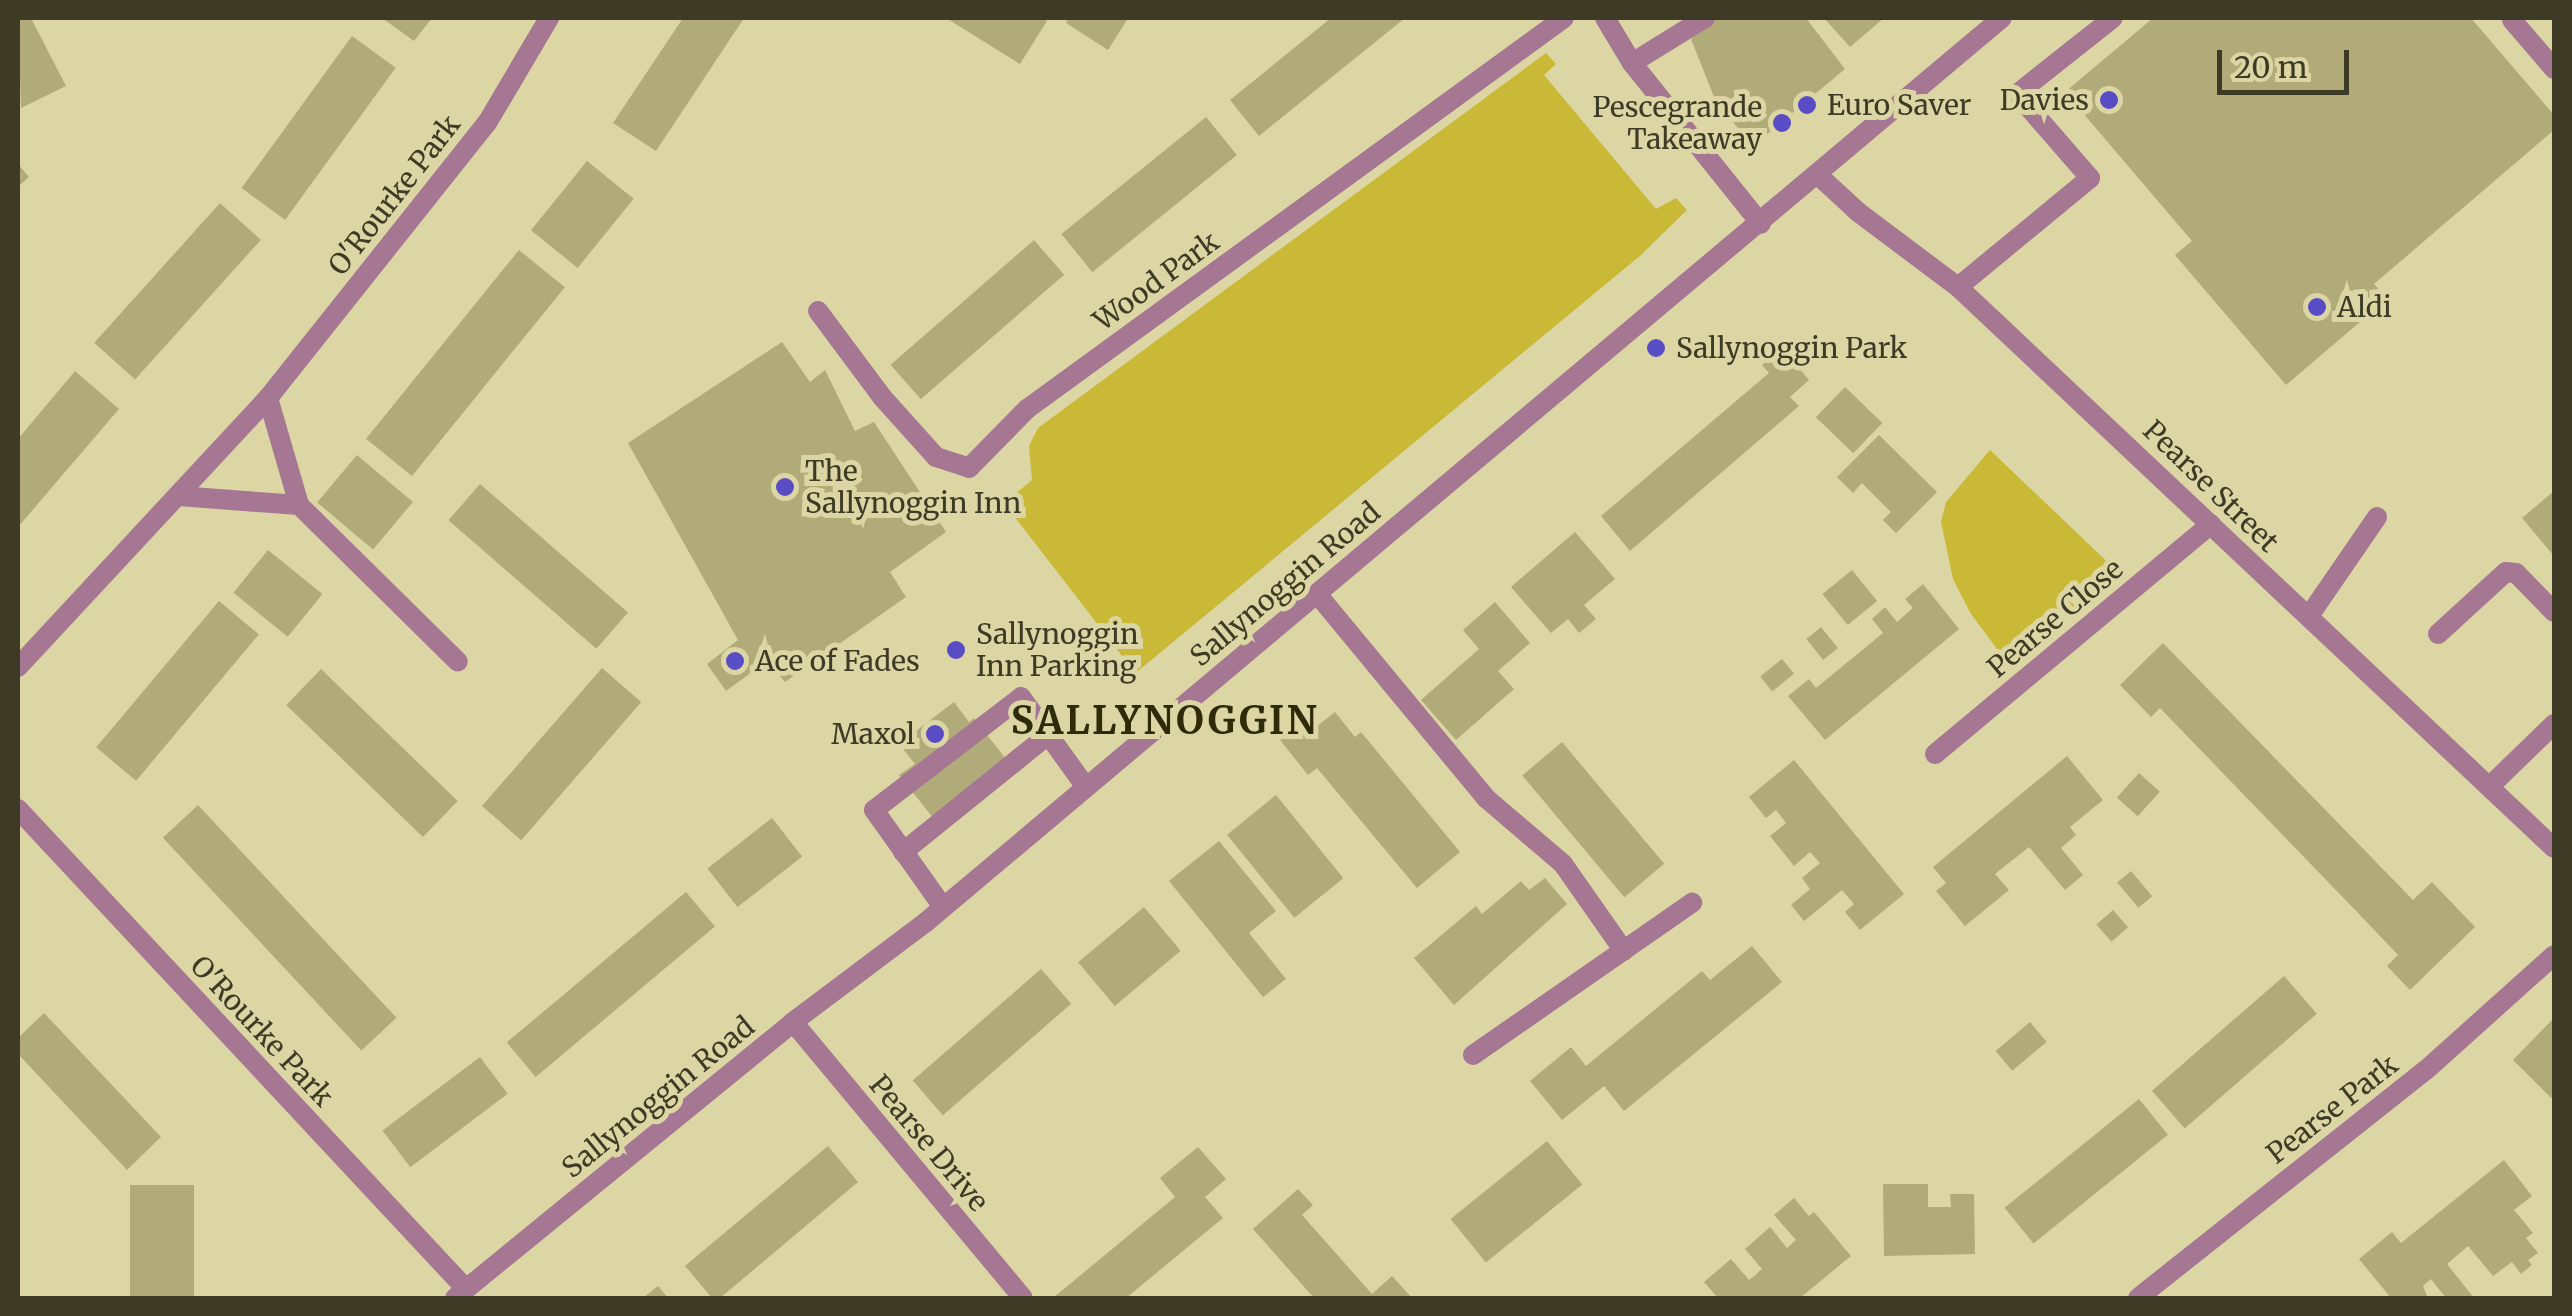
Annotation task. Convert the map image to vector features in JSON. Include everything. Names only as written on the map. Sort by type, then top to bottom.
[{"type":"street","name":"O'Rourke Park","points":[[18,667],[268,398],[487,123],[549,18]]},
{"type":"street","name":"Wood Park","points":[[818,311],[882,397],[936,457],[969,468],[1027,409],[1564,18]]},
{"type":"street","points":[[1604,18],[1632,63],[1761,224]]},
{"type":"street","points":[[1632,63],[1704,18]]},
{"type":"street","name":"Sallynoggin Road","points":[[461,1294],[792,1022],[943,908],[1550,395],[1819,176],[2002,18]]},
{"type":"street","points":[[1958,287],[2090,178],[2017,94],[2113,18]]},
{"type":"street","points":[[2512,20],[2554,69]]},
{"type":"street","name":"Pearse Street","points":[[1819,176],[1858,212],[1958,287],[2554,848]]},
{"type":"street","points":[[268,398],[299,505],[458,662]]},
{"type":"street","points":[[178,496],[299,505]]},
{"type":"street","points":[[2308,616],[2377,517]]},
{"type":"street","name":"Pearse Close","points":[[1935,754],[2211,524]]},
{"type":"street","points":[[2438,634],[2506,572],[2516,572],[2554,612]]},
{"type":"street","points":[[1318,595],[1487,799],[1564,864],[1624,950]]},
{"type":"street","points":[[943,908],[874,810],[1021,696],[1086,787]]},
{"type":"street","points":[[2490,786],[2554,724]]},
{"type":"street","points":[[903,852],[1047,736]]},
{"type":"street","name":"O'Rourke Park","points":[[18,810],[461,1294]]},
{"type":"street","points":[[1473,1055],[1692,903]]},
{"type":"street","name":"Pearse Park","points":[[2138,1298],[2426,1070],[2554,955]]},
{"type":"street","name":"Pearse Drive","points":[[792,1022],[1023,1298]]},
{"type":"shaded area","points":[[1546,53],[1556,64],[1544,75],[1656,209],[1676,198],[1687,210],[1641,255],[1138,671],[1122,656],[1004,503],[1032,480],[1029,446],[1038,428]]},
{"type":"shaded area","points":[[1990,450],[2118,572],[2009,665],[1971,614],[1953,579],[1941,522],[1946,502]]},
{"type":"building","points":[[18,18],[31,18],[66,86],[21,108]]},
{"type":"building","points":[[382,18],[432,18],[414,41]]},
{"type":"building","points":[[683,18],[744,18],[656,151],[613,123]]},
{"type":"building","points":[[946,18],[1042,18],[1047,21],[1020,64]]},
{"type":"building","points":[[1069,18],[1128,18],[1108,50],[1066,23]]},
{"type":"building","points":[[1331,18],[1405,18],[1259,136],[1230,100]]},
{"type":"building","points":[[1716,18],[1806,18],[1845,69],[1753,146],[1716,102],[1691,39]]},
{"type":"building","points":[[1824,18],[1884,18],[1850,47]]},
{"type":"building","points":[[2153,18],[2471,18],[2554,115],[2554,130],[2374,284],[2387,299],[2286,385],[2175,255],[2192,241],[2065,92]]},
{"type":"building","points":[[352,36],[396,68],[285,220],[241,188]]},
{"type":"building","points":[[1206,117],[1237,155],[1092,272],[1061,234]]},
{"type":"building","points":[[587,161],[634,199],[578,268],[531,230]]},
{"type":"building","points":[[18,164],[29,177],[18,187]]},
{"type":"building","points":[[220,203],[261,240],[135,380],[94,343]]},
{"type":"building","points":[[1034,240],[1064,275],[921,399],[891,365]]},
{"type":"building","points":[[519,250],[565,287],[412,476],[366,439]]},
{"type":"building","name":"The Sallynoggin Inn","points":[[782,342],[810,382],[825,370],[855,431],[874,422],[946,532],[890,572],[906,597],[785,682],[767,661],[726,691],[707,664],[738,640],[628,443]]},
{"type":"building","points":[[1782,348],[1809,380],[1790,397],[1799,406],[1630,551],[1601,516],[1769,373],[1762,365]]},
{"type":"building","points":[[75,371],[119,409],[18,527],[18,439]]},
{"type":"building","points":[[1845,387],[1882,423],[1853,453],[1816,417]]},
{"type":"building","points":[[1879,435],[1937,492],[1896,533],[1883,520],[1891,512],[1862,483],[1853,493],[1837,477]]},
{"type":"building","points":[[357,455],[413,502],[373,549],[317,502]]},
{"type":"building","points":[[480,484],[628,613],[596,649],[449,520]]},
{"type":"building","points":[[2554,491],[2554,556],[2522,518]]},
{"type":"building","points":[[1575,532],[1615,579],[1584,605],[1596,619],[1579,633],[1568,619],[1551,633],[1511,587]]},
{"type":"building","points":[[268,550],[322,594],[288,637],[233,593]]},
{"type":"building","points":[[1852,570],[1877,601],[1848,625],[1822,594]]},
{"type":"building","points":[[1923,584],[1959,629],[1825,740],[1788,696],[1809,679],[1816,688],[1883,633],[1872,619],[1885,607],[1897,622],[1913,608],[1905,599]]},
{"type":"building","points":[[219,601],[259,634],[136,781],[96,747]]},
{"type":"building","points":[[1495,602],[1530,643],[1498,671],[1514,689],[1456,740],[1421,700],[1479,649],[1463,630]]},
{"type":"building","points":[[1821,627],[1838,648],[1823,660],[1806,639]]},
{"type":"building","points":[[2163,643],[2413,900],[2432,882],[2475,927],[2410,990],[2387,966],[2398,955],[2160,708],[2151,717],[2120,685]]},
{"type":"building","points":[[1782,659],[1794,674],[1772,691],[1760,677]]},
{"type":"building","points":[[602,668],[641,702],[521,840],[482,806]]},
{"type":"building","points":[[321,669],[458,801],[423,837],[286,705]]},
{"type":"building","points":[[954,702],[969,722],[974,718],[1016,772],[942,829],[899,775],[915,764],[899,744]]},
{"type":"building","points":[[1335,712],[1355,737],[1361,732],[1460,852],[1417,888],[1317,768],[1308,775],[1280,740],[1309,717],[1316,727]]},
{"type":"building","points":[[1562,742],[1664,864],[1624,897],[1522,775]]},
{"type":"building","points":[[2067,756],[2103,800],[2070,827],[2076,835],[2061,848],[2083,875],[2065,890],[2029,847],[1995,874],[2009,890],[1965,926],[1936,891],[1946,883],[1933,867]]},
{"type":"building","points":[[1794,760],[1904,894],[1860,930],[1845,912],[1854,904],[1842,890],[1804,921],[1791,905],[1810,889],[1802,878],[1820,863],[1810,852],[1794,866],[1770,836],[1786,823],[1776,810],[1766,818],[1749,797]]},
{"type":"building","points":[[2139,773],[2160,792],[2138,816],[2117,798]]},
{"type":"building","points":[[1276,795],[1343,878],[1294,918],[1227,835]]},
{"type":"building","points":[[198,805],[396,1018],[361,1051],[163,838]]},
{"type":"building","points":[[772,818],[802,857],[738,907],[707,868]]},
{"type":"building","points":[[1219,841],[1276,911],[1249,933],[1286,979],[1263,997],[1169,881]]},
{"type":"building","points":[[2131,871],[2152,896],[2138,908],[2117,883]]},
{"type":"building","points":[[1545,878],[1567,904],[1454,1005],[1414,958],[1476,906],[1482,914],[1521,881],[1529,890]]},
{"type":"building","points":[[686,892],[715,926],[536,1077],[507,1042]]},
{"type":"building","points":[[1144,907],[1181,951],[1115,1006],[1078,962]]},
{"type":"building","points":[[2113,910],[2128,927],[2111,942],[2096,924]]},
{"type":"building","points":[[1752,946],[1782,982],[1624,1111],[1604,1086],[1562,1120],[1530,1081],[1571,1047],[1586,1066],[1702,971],[1710,980]]},
{"type":"building","points":[[1041,969],[1071,1004],[943,1115],[913,1081]]},
{"type":"building","points":[[2284,976],[2317,1014],[2185,1129],[2152,1091]]},
{"type":"building","points":[[44,1013],[161,1137],[127,1170],[18,1054],[18,1038]]},
{"type":"building","points":[[2554,1018],[2554,1094],[2551,1098],[2513,1060]]},
{"type":"building","points":[[2030,1022],[2047,1042],[2012,1071],[1996,1051]]},
{"type":"building","points":[[480,1057],[508,1094],[410,1167],[383,1130]]},
{"type":"building","points":[[2139,1099],[2168,1135],[2034,1244],[2005,1208]]},
{"type":"building","points":[[1547,1141],[1582,1185],[1486,1263],[1451,1219]]},
{"type":"building","points":[[828,1146],[858,1182],[720,1298],[712,1298],[685,1266]]},
{"type":"building","points":[[1198,1147],[1226,1179],[1205,1197],[1223,1218],[1126,1298],[1053,1298],[1175,1197],[1160,1178]]},
{"type":"building","points":[[2504,1160],[2532,1196],[2514,1210],[2533,1233],[2526,1238],[2538,1253],[2528,1260],[2532,1265],[2521,1274],[2512,1262],[2493,1276],[2468,1246],[2447,1264],[2474,1298],[2446,1298],[2431,1279],[2423,1286],[2428,1298],[2391,1298],[2359,1259],[2392,1232],[2401,1243]]},
{"type":"building","points":[[1883,1184],[1928,1184],[1928,1207],[1951,1207],[1950,1194],[1974,1194],[1975,1254],[1884,1256]]},
{"type":"building","points":[[130,1185],[194,1185],[194,1298],[130,1298]]},
{"type":"building","points":[[1298,1189],[1313,1205],[1302,1215],[1372,1294],[1392,1276],[1412,1298],[1314,1298],[1253,1229]]},
{"type":"building","points":[[1794,1198],[1809,1216],[1814,1212],[1851,1256],[1800,1298],[1718,1298],[1704,1282],[1731,1259],[1749,1280],[1754,1276],[1762,1269],[1745,1249],[1770,1227],[1787,1248],[1796,1240],[1774,1215]]},
{"type":"building","points":[[658,1286],[668,1298],[643,1298]]},
{"type":"place","name":"Davies","points":[[2109,100]]},
{"type":"place","name":"Euro Saver","points":[[1807,105]]},
{"type":"place","name":"Pescegrande Takeaway","points":[[1782,123]]},
{"type":"place","name":"Aldi","points":[[2317,307]]},
{"type":"place","name":"Sallynoggin Park","points":[[1656,348]]},
{"type":"place","name":"The Sallynoggin Inn","points":[[785,487]]},
{"type":"place","name":"Sallynoggin Inn Parking","points":[[956,650]]},
{"type":"place","name":"Ace of Fades","points":[[735,661]]},
{"type":"place","name":"Maxol","points":[[935,734]]},
{"type":"district","name":"SALLYNOGGIN","points":[[1165,721]]}]
